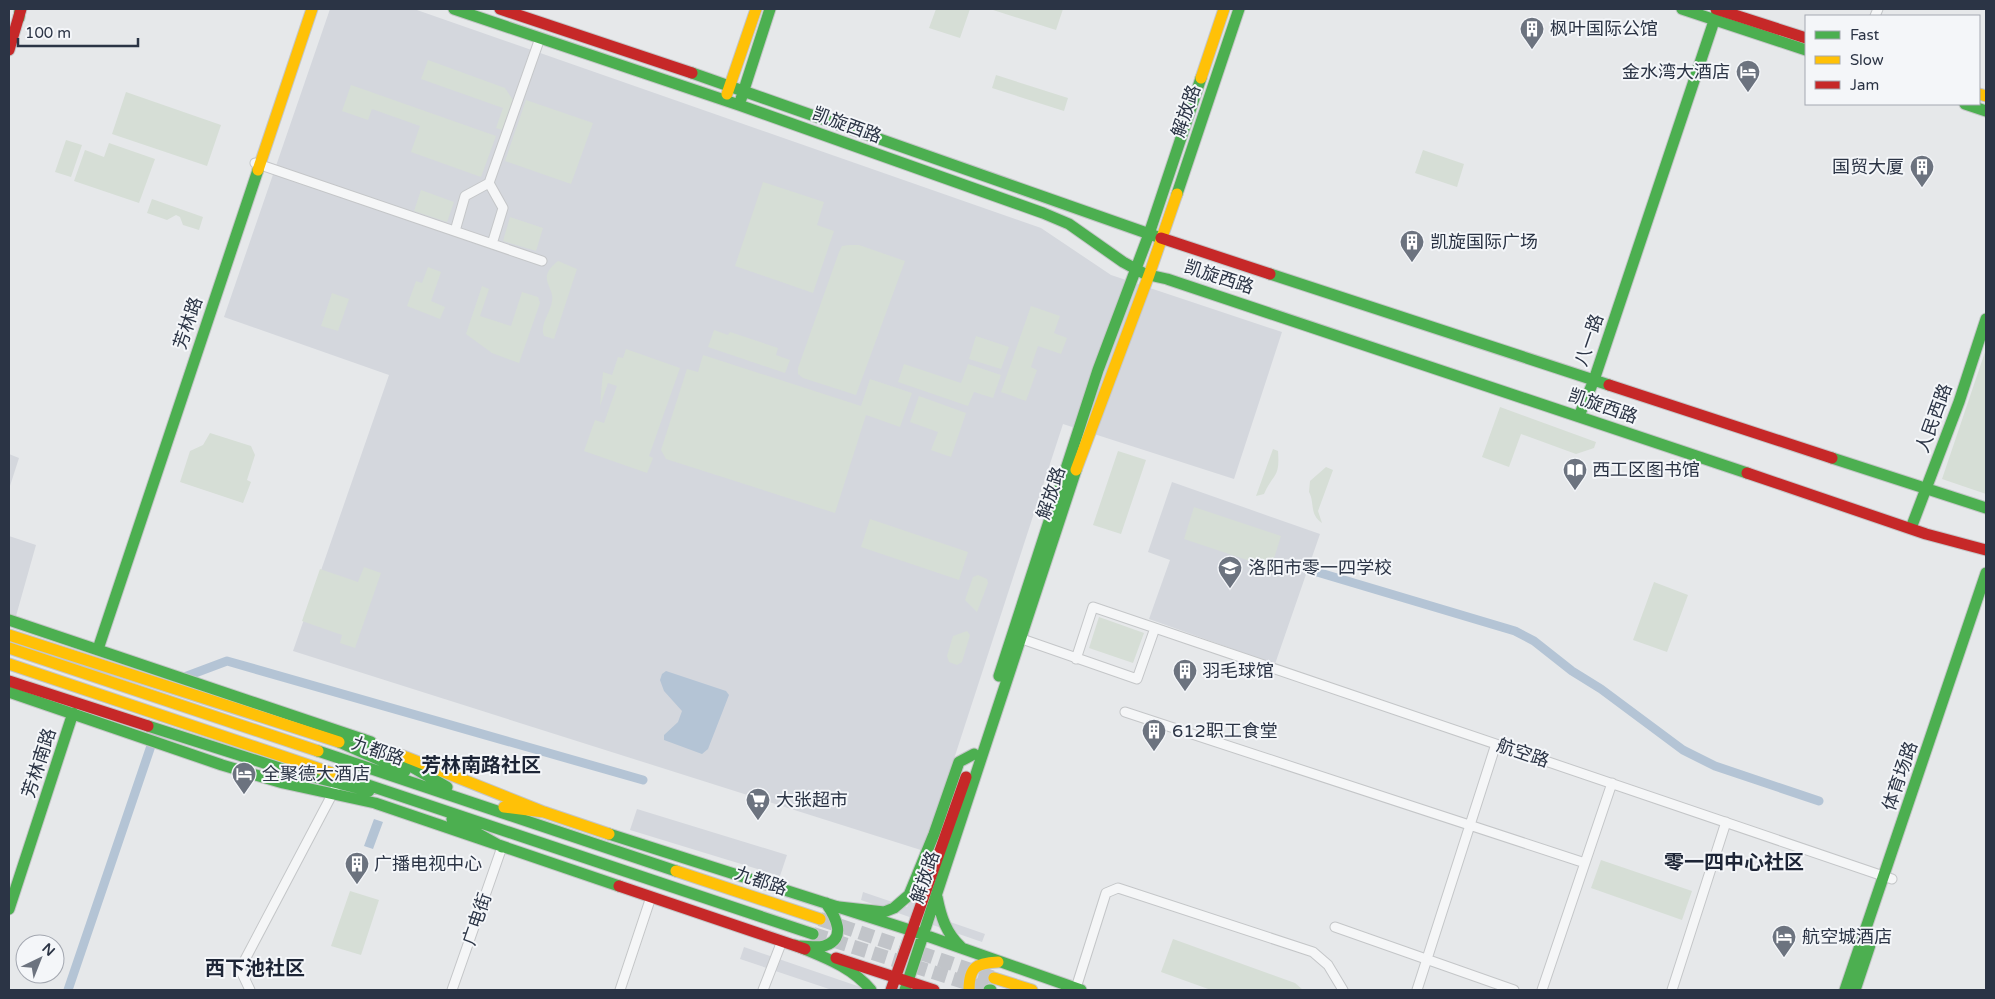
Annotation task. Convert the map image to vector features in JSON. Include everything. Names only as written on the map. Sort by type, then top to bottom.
[{"type":"main road","name":"芳林路","points":[[258,163],[307,9]]},
{"type":"main road","name":"芳林路","points":[[95,648],[258,163],[312,9]]},
{"type":"main road","name":"凯旋西路","points":[[454,9],[725,100],[1043,213],[1069,224],[1136,269],[1149,275],[1185,285],[1911,528],[1986,550]]},
{"type":"main road","name":"凯旋西路","points":[[500,9],[1002,180],[1149,234],[1986,508]]},
{"type":"main road","points":[[725,100],[756,9]]},
{"type":"main road","points":[[739,105],[770,9]]},
{"type":"main road","name":"解放路","points":[[906,986],[918,933],[1081,422],[1149,234],[1224,9]]},
{"type":"main road","name":"解放路","points":[[891,990],[937,897],[1085,443],[1149,275],[1239,9]]},
{"type":"main road","points":[[1682,9],[1715,12],[1805,38]]},
{"type":"main road","points":[[9,50],[16,12]]},
{"type":"main road","points":[[1715,12],[1805,50]]},
{"type":"main road","name":"八一路","points":[[1579,416],[1715,12]]},
{"type":"main road","points":[[1968,105],[1986,111]]},
{"type":"main road","name":"人民西路","points":[[1911,528],[1960,402],[1986,319]]},
{"type":"main road","name":"体育场路","points":[[1855,990],[1888,877],[1986,573]]},
{"type":"main road","name":"体育场路","points":[[1846,990],[1986,600]]},
{"type":"main road","name":"九都路","points":[[9,620],[363,739],[544,812]]},
{"type":"main road","points":[[9,635],[349,745],[476,803],[544,812],[961,947],[1078,989]]},
{"type":"main road","name":"九都路","points":[[9,648],[185,705],[820,919]]},
{"type":"main road","name":"九都路","points":[[9,664],[813,934]]},
{"type":"main road","points":[[9,681],[286,770],[502,847],[782,942],[896,978],[906,986],[934,990]]},
{"type":"main road","points":[[9,692],[252,774],[307,790],[335,789],[426,803],[502,847]]},
{"type":"main road","name":"芳林南路","points":[[9,885],[70,712]]},
{"type":"main road","name":"芳林南路","points":[[9,909],[70,712]]},
{"type":"main road","points":[[363,739],[476,803]]},
{"type":"main road","points":[[839,907],[884,912],[894,908],[910,895],[959,762],[974,754]]},
{"type":"main road","points":[[937,897],[944,925],[953,940],[961,947]]},
{"type":"main road","points":[[795,945],[822,947],[829,944],[835,937],[838,931],[838,922],[836,916],[826,903]]},
{"type":"main road","points":[[795,945],[860,977],[871,990]]},
{"type":"main road","points":[[969,990],[968,977],[974,968],[981,963],[1000,961]]},
{"type":"main road","points":[[846,969],[858,980],[860,990]]},
{"type":"main road","points":[[994,978],[1032,990]]},
{"type":"street","points":[[491,21],[495,9]]},
{"type":"street","points":[[455,231],[465,196],[489,183],[540,38]]},
{"type":"street","points":[[258,163],[542,261]]},
{"type":"street","points":[[489,183],[503,208],[492,244]]},
{"type":"street","name":"航空路","points":[[1076,659],[1093,607],[1888,877]]},
{"type":"street","points":[[1022,639],[1137,679],[1155,628]]},
{"type":"street","points":[[1125,712],[1585,862]]},
{"type":"street","points":[[1417,990],[1496,744]]},
{"type":"street","points":[[1542,990],[1612,783]]},
{"type":"street","points":[[250,990],[240,969],[335,789]]},
{"type":"street","points":[[1672,990],[1726,822]]},
{"type":"street","name":"广电街","points":[[452,990],[502,847]]},
{"type":"street","points":[[1078,989],[1106,893],[1118,888],[1313,952],[1328,966],[1343,990]]},
{"type":"street","points":[[620,990],[652,897]]},
{"type":"street","points":[[1336,927],[1514,990]]},
{"type":"street","points":[[763,990],[782,942]]},
{"type":"shaded area","points":[[330,9],[414,9],[1041,228],[1111,275],[1282,332],[1234,479],[1063,424],[924,851],[293,651],[389,375],[224,317]]},
{"type":"shaded area","points":[[936,9],[970,9],[960,38],[929,28]]},
{"type":"shaded area","points":[[990,9],[1063,9],[1056,30]]},
{"type":"shaded area","points":[[428,60],[505,88],[513,100],[502,130],[496,128],[503,108],[421,79]]},
{"type":"shaded area","points":[[996,75],[1068,98],[1064,111],[992,88]]},
{"type":"shaded area","points":[[351,85],[496,136],[481,177],[411,152],[420,126],[372,109],[368,120],[342,111]]},
{"type":"shaded area","points":[[126,92],[221,125],[207,166],[112,134]]},
{"type":"shaded area","points":[[526,100],[593,123],[571,184],[505,161]]},
{"type":"shaded area","points":[[66,140],[82,145],[71,177],[55,172]]},
{"type":"shaded area","points":[[109,143],[155,159],[139,203],[74,181],[85,150],[104,157]]},
{"type":"shaded area","points":[[1423,150],[1464,164],[1457,187],[1415,173]]},
{"type":"shaded area","points":[[763,182],[824,202],[817,225],[834,231],[813,293],[735,266]]},
{"type":"shaded area","points":[[421,190],[454,202],[447,222],[414,211]]},
{"type":"shaded area","points":[[152,199],[203,217],[199,230],[183,225],[180,217],[176,215],[167,220],[147,213]]},
{"type":"shaded area","points":[[510,217],[543,228],[536,251],[503,241]]},
{"type":"shaded area","points":[[859,245],[905,261],[856,395],[803,378],[798,374],[798,368],[839,252],[842,246]]},
{"type":"shaded area","points":[[558,261],[577,269],[554,339],[544,336],[543,327],[552,301],[547,278],[548,273],[551,267]]},
{"type":"shaded area","points":[[428,267],[441,272],[431,301],[445,307],[440,319],[407,306],[416,281],[422,283]]},
{"type":"shaded area","points":[[482,286],[489,289],[480,316],[511,326],[522,292],[538,297],[540,303],[519,363],[492,353],[466,334]]},
{"type":"shaded area","points":[[332,293],[349,299],[338,331],[321,326]]},
{"type":"shaded area","points":[[1031,306],[1060,316],[1054,333],[1067,338],[1061,354],[1038,346],[1031,367],[1037,370],[1026,401],[1001,392]]},
{"type":"shaded area","points":[[714,330],[728,335],[730,332],[778,348],[776,355],[790,360],[785,373],[708,347]]},
{"type":"shaded area","points":[[976,336],[1009,347],[1001,369],[969,359]]},
{"type":"shaded area","points":[[626,349],[680,368],[649,456],[653,458],[647,473],[584,451],[595,420],[604,423],[617,386],[608,383],[600,406],[603,372],[612,375],[618,357],[623,358]]},
{"type":"shaded area","points":[[1986,349],[1986,494],[1942,479]]},
{"type":"shaded area","points":[[703,355],[861,406],[870,379],[912,393],[900,427],[866,415],[835,513],[666,459],[661,450],[687,369],[698,372]]},
{"type":"shaded area","points":[[904,364],[961,383],[968,364],[1001,375],[993,398],[974,392],[968,406],[898,382]]},
{"type":"shaded area","points":[[919,396],[966,413],[951,457],[931,450],[938,432],[910,422]]},
{"type":"shaded area","points":[[1500,407],[1596,442],[1594,448],[1576,454],[1521,434],[1509,467],[1482,457]]},
{"type":"shaded area","points":[[210,433],[251,446],[255,455],[247,480],[251,482],[243,503],[180,482],[190,451],[203,445]]},
{"type":"shaded area","points":[[1273,449],[1278,451],[1276,474],[1264,494],[1256,496]]},
{"type":"shaded area","points":[[1118,451],[1146,460],[1121,534],[1093,525]]},
{"type":"shaded area","points":[[9,454],[19,458],[9,489]]},
{"type":"shaded area","points":[[1326,467],[1333,470],[1318,511],[1322,523],[1315,516],[1309,492],[1310,481]]},
{"type":"shaded area","name":"洛阳市零一四学校","points":[[1172,482],[1320,534],[1275,664],[1149,619],[1170,560],[1148,552]]},
{"type":"shaded area","points":[[1194,507],[1281,536],[1271,568],[1184,539]]},
{"type":"shaded area","points":[[870,519],[968,552],[959,580],[861,547]]},
{"type":"shaded area","points":[[9,536],[36,545],[16,616],[9,614]]},
{"type":"shaded area","points":[[364,567],[381,573],[355,648],[340,643],[342,635],[302,621],[320,569],[358,582]]},
{"type":"shaded area","points":[[978,575],[987,579],[988,583],[977,612],[965,600],[973,577]]},
{"type":"shaded area","points":[[1654,582],[1688,595],[1667,652],[1633,640]]},
{"type":"shaded area","points":[[1099,617],[1144,633],[1133,663],[1089,648]]},
{"type":"shaded area","points":[[967,631],[970,635],[962,662],[957,665],[949,662],[947,656],[953,636]]},
{"type":"shaded area","points":[[637,809],[787,855],[780,876],[630,830]]},
{"type":"shaded area","points":[[1601,860],[1692,891],[1682,920],[1591,888]]},
{"type":"shaded area","points":[[350,891],[379,900],[361,955],[331,946]]},
{"type":"shaded area","points":[[863,892],[907,907],[910,901],[926,907],[924,913],[985,934],[982,942],[927,923],[903,990],[893,990],[918,920],[861,900]]},
{"type":"shaded area","points":[[1173,939],[1295,983],[1303,990],[1211,990],[1161,972]]},
{"type":"shaded area","points":[[744,947],[869,990],[832,990],[740,959]]},
{"type":"water","points":[[666,671],[726,691],[729,695],[708,749],[702,754],[664,740],[664,735],[678,722],[682,711],[664,691],[660,680],[662,674]]},
{"type":"water","points":[[374,819],[383,822],[373,849],[364,846]]},
{"type":"waterway","points":[[1317,572],[1515,631],[1534,641],[1572,671],[1601,689],[1683,750],[1715,766],[1819,801]]},
{"type":"waterway","points":[[183,680],[187,676],[227,661],[643,780]]},
{"type":"waterway","points":[[68,990],[154,737]]},
{"type":"tunnel","points":[[820,919],[994,978]]},
{"type":"tunnel","points":[[813,934],[989,990]]},
{"type":"traffic: fast","points":[[19,18],[20,9]]},
{"type":"traffic: fast","points":[[454,9],[739,105],[1043,213],[1069,224],[1123,262],[1145,274]]},
{"type":"traffic: fast","points":[[741,99],[770,9]]},
{"type":"traffic: fast","points":[[1177,194],[1239,9]]},
{"type":"traffic: fast","points":[[1682,9],[1805,50]]},
{"type":"traffic: fast","points":[[1579,416],[1594,380],[1717,12]]},
{"type":"traffic: fast","points":[[692,73],[1158,237]]},
{"type":"traffic: fast","points":[[999,676],[1098,370],[1149,234],[1201,78]]},
{"type":"traffic: fast","points":[[1968,105],[1986,111]]},
{"type":"traffic: fast","points":[[98,649],[258,170]]},
{"type":"traffic: fast","points":[[1270,274],[1609,385]]},
{"type":"traffic: fast","points":[[1149,275],[1167,279],[1747,473]]},
{"type":"traffic: fast","points":[[1911,528],[1959,402],[1986,319]]},
{"type":"traffic: fast","points":[[1832,458],[1986,508]]},
{"type":"traffic: fast","points":[[905,990],[1076,470]]},
{"type":"traffic: fast","points":[[1845,990],[1986,573]]},
{"type":"traffic: fast","points":[[9,620],[371,742]]},
{"type":"traffic: fast","points":[[9,692],[222,765],[283,783],[375,803],[619,886]]},
{"type":"traffic: fast","points":[[9,909],[73,713]]},
{"type":"traffic: fast","points":[[148,726],[286,770],[369,791]]},
{"type":"traffic: fast","points":[[363,739],[447,787]]},
{"type":"traffic: fast","points":[[339,742],[405,771]]},
{"type":"traffic: fast","points":[[318,751],[676,871]]},
{"type":"traffic: fast","points":[[839,907],[884,912],[894,908],[909,895],[934,834],[959,762],[974,754]]},
{"type":"traffic: fast","points":[[335,774],[813,934]]},
{"type":"traffic: fast","points":[[452,819],[502,847]]},
{"type":"traffic: fast","points":[[609,834],[913,931],[1081,990]]},
{"type":"traffic: fast","points":[[937,897],[945,924],[951,936],[961,947]]},
{"type":"traffic: fast","points":[[800,946],[824,946],[836,938],[838,933],[836,920],[826,903]]},
{"type":"traffic: fast","points":[[795,945],[846,968],[871,990]]},
{"type":"traffic: fast","points":[[1855,990],[1870,945]]},
{"type":"traffic: slow","points":[[258,170],[312,9]]},
{"type":"traffic: slow","points":[[727,94],[756,9]]},
{"type":"traffic: slow","points":[[1201,78],[1224,9]]},
{"type":"traffic: slow","points":[[1980,94],[1986,96]]},
{"type":"traffic: slow","points":[[1076,470],[1149,275],[1177,194]]},
{"type":"traffic: slow","points":[[9,635],[339,742]]},
{"type":"traffic: slow","points":[[9,648],[318,751]]},
{"type":"traffic: slow","points":[[9,664],[335,774]]},
{"type":"traffic: slow","points":[[396,753],[544,812],[609,834]]},
{"type":"traffic: slow","points":[[504,807],[544,812]]},
{"type":"traffic: slow","points":[[676,871],[820,919]]},
{"type":"traffic: slow","points":[[969,990],[970,976],[975,968],[979,965],[998,962]]},
{"type":"traffic: slow","points":[[994,978],[1032,990]]},
{"type":"traffic: jam","points":[[9,50],[21,9]]},
{"type":"traffic: jam","points":[[500,9],[692,73]]},
{"type":"traffic: jam","points":[[1716,9],[1805,38]]},
{"type":"traffic: jam","points":[[1161,238],[1270,274]]},
{"type":"traffic: jam","points":[[1609,385],[1832,458]]},
{"type":"traffic: jam","points":[[1747,473],[1926,534],[1986,550]]},
{"type":"traffic: jam","points":[[9,681],[148,726]]},
{"type":"traffic: jam","points":[[891,990],[966,777]]},
{"type":"traffic: jam","points":[[619,886],[805,949]]},
{"type":"traffic: jam","points":[[836,958],[934,990]]},
{"type":"place","name":"枫叶国际公馆","points":[[1532,50]]},
{"type":"place","name":"金水湾大酒店","points":[[1748,93]]},
{"type":"place","name":"国贸大厦","points":[[1922,188]]},
{"type":"place","name":"凯旋国际广场","points":[[1412,263]]},
{"type":"place","name":"西工区图书馆","points":[[1575,491]]},
{"type":"place","name":"洛阳市零一四学校","points":[[1230,589]]},
{"type":"place","name":"羽毛球馆","points":[[1185,692]]},
{"type":"place","name":"612职工食堂","points":[[1154,752]]},
{"type":"place","name":"全聚德大酒店","points":[[244,795]]},
{"type":"place","name":"大张超市","points":[[758,821]]},
{"type":"place","name":"广播电视中心","points":[[357,885]]},
{"type":"place","name":"航空城酒店","points":[[1784,958]]},
{"type":"district","name":"芳林南路社区","points":[[481,766]]},
{"type":"district","name":"零一四中心社区","points":[[1734,863]]},
{"type":"district","name":"西下池社区","points":[[255,969]]}]
